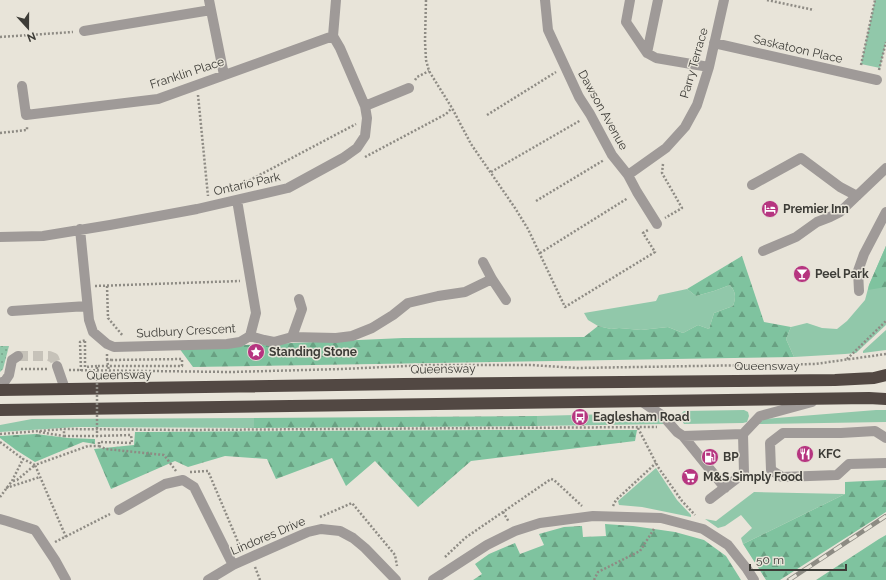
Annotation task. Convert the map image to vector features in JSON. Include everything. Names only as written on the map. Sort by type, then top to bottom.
[{"type":"highway","name":"Queensway","points":[[0,390],[476,383],[835,380],[864,379],[886,375]]},
{"type":"highway","points":[[0,410],[886,399]]},
{"type":"street","points":[[209,0],[224,75]]},
{"type":"street","points":[[333,36],[336,0]]},
{"type":"street","name":"Dawson Avenue","points":[[545,0],[548,30],[579,97],[612,155],[628,175],[657,224]]},
{"type":"street","points":[[630,0],[626,22],[647,53],[656,58],[709,67]]},
{"type":"street","points":[[647,53],[658,0]]},
{"type":"street","name":"Parry Terrace","points":[[628,175],[666,148],[688,121],[697,104],[709,67],[724,0]]},
{"type":"street","points":[[84,31],[211,10]]},
{"type":"street","name":"Franklin Place","points":[[26,115],[158,99],[333,36]]},
{"type":"street","name":"Ontario Park","points":[[0,237],[43,236],[117,224],[236,200],[288,188],[343,158],[357,148],[365,136],[367,118],[365,106],[340,48],[333,36]]},
{"type":"street","name":"Saskatoon Place","points":[[714,43],[877,80]]},
{"type":"street","points":[[22,86],[26,115]]},
{"type":"street","points":[[365,106],[409,88]]},
{"type":"street","points":[[752,185],[801,158],[840,188],[857,196]]},
{"type":"street","points":[[763,251],[796,237],[816,222],[830,218],[840,212],[886,168]]},
{"type":"street","name":"Sudbury Crescent","points":[[80,229],[89,320],[93,332],[107,344],[114,347],[227,344],[240,342],[250,336],[256,314],[236,200]]},
{"type":"street","points":[[859,291],[858,271],[864,254],[886,212]]},
{"type":"street","points":[[483,262],[506,300]]},
{"type":"street","points":[[250,336],[274,342],[292,337],[336,338],[352,336],[372,328],[393,315],[408,303],[465,292],[492,279]]},
{"type":"street","points":[[292,337],[302,309],[299,299]]},
{"type":"street","points":[[12,311],[87,306]]},
{"type":"street","points":[[0,383],[5,381],[9,375],[12,360],[18,356]]},
{"type":"street","points":[[57,368],[65,389]]},
{"type":"street","points":[[710,499],[744,473],[744,434],[760,416],[824,399]]},
{"type":"street","points":[[641,401],[663,416],[677,432],[683,436],[725,488]]},
{"type":"street","points":[[886,438],[876,431],[841,433],[783,433],[770,443],[770,470],[782,477],[837,475],[849,464],[886,463]]},
{"type":"street","points":[[683,436],[744,434]]},
{"type":"street","points":[[119,510],[180,476],[194,487],[233,565]]},
{"type":"street","points":[[433,580],[487,545],[515,531],[540,523],[593,516],[608,516],[661,518],[703,529],[728,545],[754,580]]},
{"type":"street","points":[[0,519],[35,530],[66,580]]},
{"type":"street","name":"Lindores Drive","points":[[208,580],[245,559],[308,532],[321,529],[340,531],[353,538],[365,548],[396,580]]},
{"type":"path","points":[[426,0],[425,42],[426,60],[429,71],[452,108],[471,144],[516,208],[528,229],[565,306],[655,252],[643,233],[682,208],[662,173],[663,159],[666,148]]},
{"type":"path","points":[[767,0],[814,10]]},
{"type":"path","points":[[858,76],[876,0]]},
{"type":"path","points":[[0,37],[84,31]]},
{"type":"path","points":[[877,80],[886,42]]},
{"type":"path","points":[[487,115],[565,67]]},
{"type":"path","points":[[409,88],[417,78],[429,71]]},
{"type":"path","points":[[197,85],[209,206]]},
{"type":"path","points":[[362,158],[446,114],[452,108]]},
{"type":"path","points":[[491,172],[590,114]]},
{"type":"path","points":[[0,133],[27,130],[26,115]]},
{"type":"path","points":[[229,191],[367,118]]},
{"type":"path","points":[[536,201],[612,155]]},
{"type":"path","points":[[540,253],[637,192]]},
{"type":"path","points":[[86,286],[250,281]]},
{"type":"path","points":[[107,286],[108,318],[124,337]]},
{"type":"path","points":[[847,359],[886,321]]},
{"type":"path","points":[[81,371],[80,342],[85,341],[85,367],[182,366],[182,359],[111,360]]},
{"type":"path","points":[[10,369],[57,368],[81,371],[231,372],[428,365],[531,365],[576,368],[815,364],[886,354]]},
{"type":"path","points":[[107,360],[109,371]]},
{"type":"path","points":[[98,366],[98,436]]},
{"type":"path","points":[[0,434],[64,429],[183,430],[638,428],[672,426]]},
{"type":"path","points":[[638,428],[658,467],[682,501],[701,522],[703,529]]},
{"type":"path","points":[[64,429],[64,436]]},
{"type":"path","points":[[12,481],[17,480],[35,465],[88,446],[99,445],[100,442],[132,443],[131,435],[64,436],[37,431]]},
{"type":"path","points":[[0,442],[23,459],[35,465],[66,537]]},
{"type":"path","points":[[99,445],[106,449],[164,455],[180,476],[208,471],[245,559]]},
{"type":"path","points":[[0,497],[12,481],[23,459]]},
{"type":"path","points":[[608,516],[616,500],[656,463]]},
{"type":"path","points":[[6,489],[40,477]]},
{"type":"path","points":[[445,572],[442,560],[465,538],[551,479],[554,480],[593,516]]},
{"type":"path","points":[[46,546],[119,510]]},
{"type":"path","points":[[594,580],[598,572],[640,551],[661,518]]},
{"type":"green space","points":[[875,0],[886,0],[886,42],[880,68],[861,64]]},
{"type":"green space","points":[[886,246],[886,325],[856,353],[794,357],[786,339],[791,327],[807,323],[822,328],[837,329],[847,321],[865,300],[869,285]]},
{"type":"green space","points":[[886,246],[886,287],[868,290],[869,285]]},
{"type":"green space","points":[[742,256],[764,322],[791,327],[786,339],[794,357],[193,367],[179,348],[403,338],[584,337],[598,326],[611,329],[619,328],[641,330],[668,327],[683,333],[698,325],[709,329],[714,313],[733,306],[735,297],[733,290],[730,285],[696,296],[687,289]]},
{"type":"green space","points":[[730,285],[735,295],[733,306],[714,313],[709,329],[698,325],[683,333],[668,327],[641,330],[619,328],[611,329],[598,326],[588,320],[584,313],[656,301],[659,295],[687,289],[696,296]]},
{"type":"green space","points":[[886,330],[886,350],[863,353],[863,351]]},
{"type":"green space","points":[[0,346],[9,346],[3,369],[0,372]]},
{"type":"green space","points":[[744,410],[748,412],[749,416],[747,422],[743,423],[684,424],[680,417],[684,411]]},
{"type":"green space","points":[[886,410],[886,422],[756,424],[764,419]]},
{"type":"green space","points":[[613,414],[661,417],[664,424],[537,426],[537,416]]},
{"type":"green space","points":[[537,416],[537,426],[254,428],[254,418]]},
{"type":"green space","points":[[254,418],[254,428],[77,427],[0,432],[0,425],[32,419]]},
{"type":"green space","points":[[637,430],[635,441],[471,461],[418,507],[375,461],[346,486],[332,458],[276,479],[267,459],[225,456],[188,467],[175,461],[111,489],[94,449],[134,445],[135,432]]},
{"type":"green space","points":[[36,434],[68,438],[95,439],[95,444],[83,442],[35,462],[0,438],[0,436]]},
{"type":"green space","points":[[656,468],[677,500],[691,515],[691,517],[642,507],[619,505],[618,501]]},
{"type":"green space","points":[[886,480],[886,512],[780,580],[766,580],[743,544],[845,494],[845,482]]},
{"type":"green space","points":[[754,492],[845,494],[743,544],[741,538],[752,528],[741,515],[725,526],[718,528],[705,519],[716,521]]},
{"type":"green space","points":[[605,524],[675,532],[704,540],[726,556],[741,580],[473,580],[482,574],[475,564],[489,554],[515,543],[520,554],[544,545],[539,534],[564,527],[582,526],[583,537],[606,536]]},
{"type":"green space","points":[[886,535],[886,580],[816,580],[879,539]]},
{"type":"tunnel","points":[[18,356],[49,356],[54,358],[57,366]]},
{"type":"railway","points":[[789,580],[886,516]]},
{"type":"place","name":"Premier Inn","points":[[770,209]]},
{"type":"place","name":"Peel Park","points":[[802,274]]},
{"type":"place","name":"Standing Stone","points":[[256,352]]},
{"type":"place","name":"Eaglesham Road","points":[[580,417]]},
{"type":"place","name":"KFC","points":[[805,454]]},
{"type":"place","name":"BP","points":[[710,457]]},
{"type":"place","name":"M&S Simply Food","points":[[690,477]]}]
